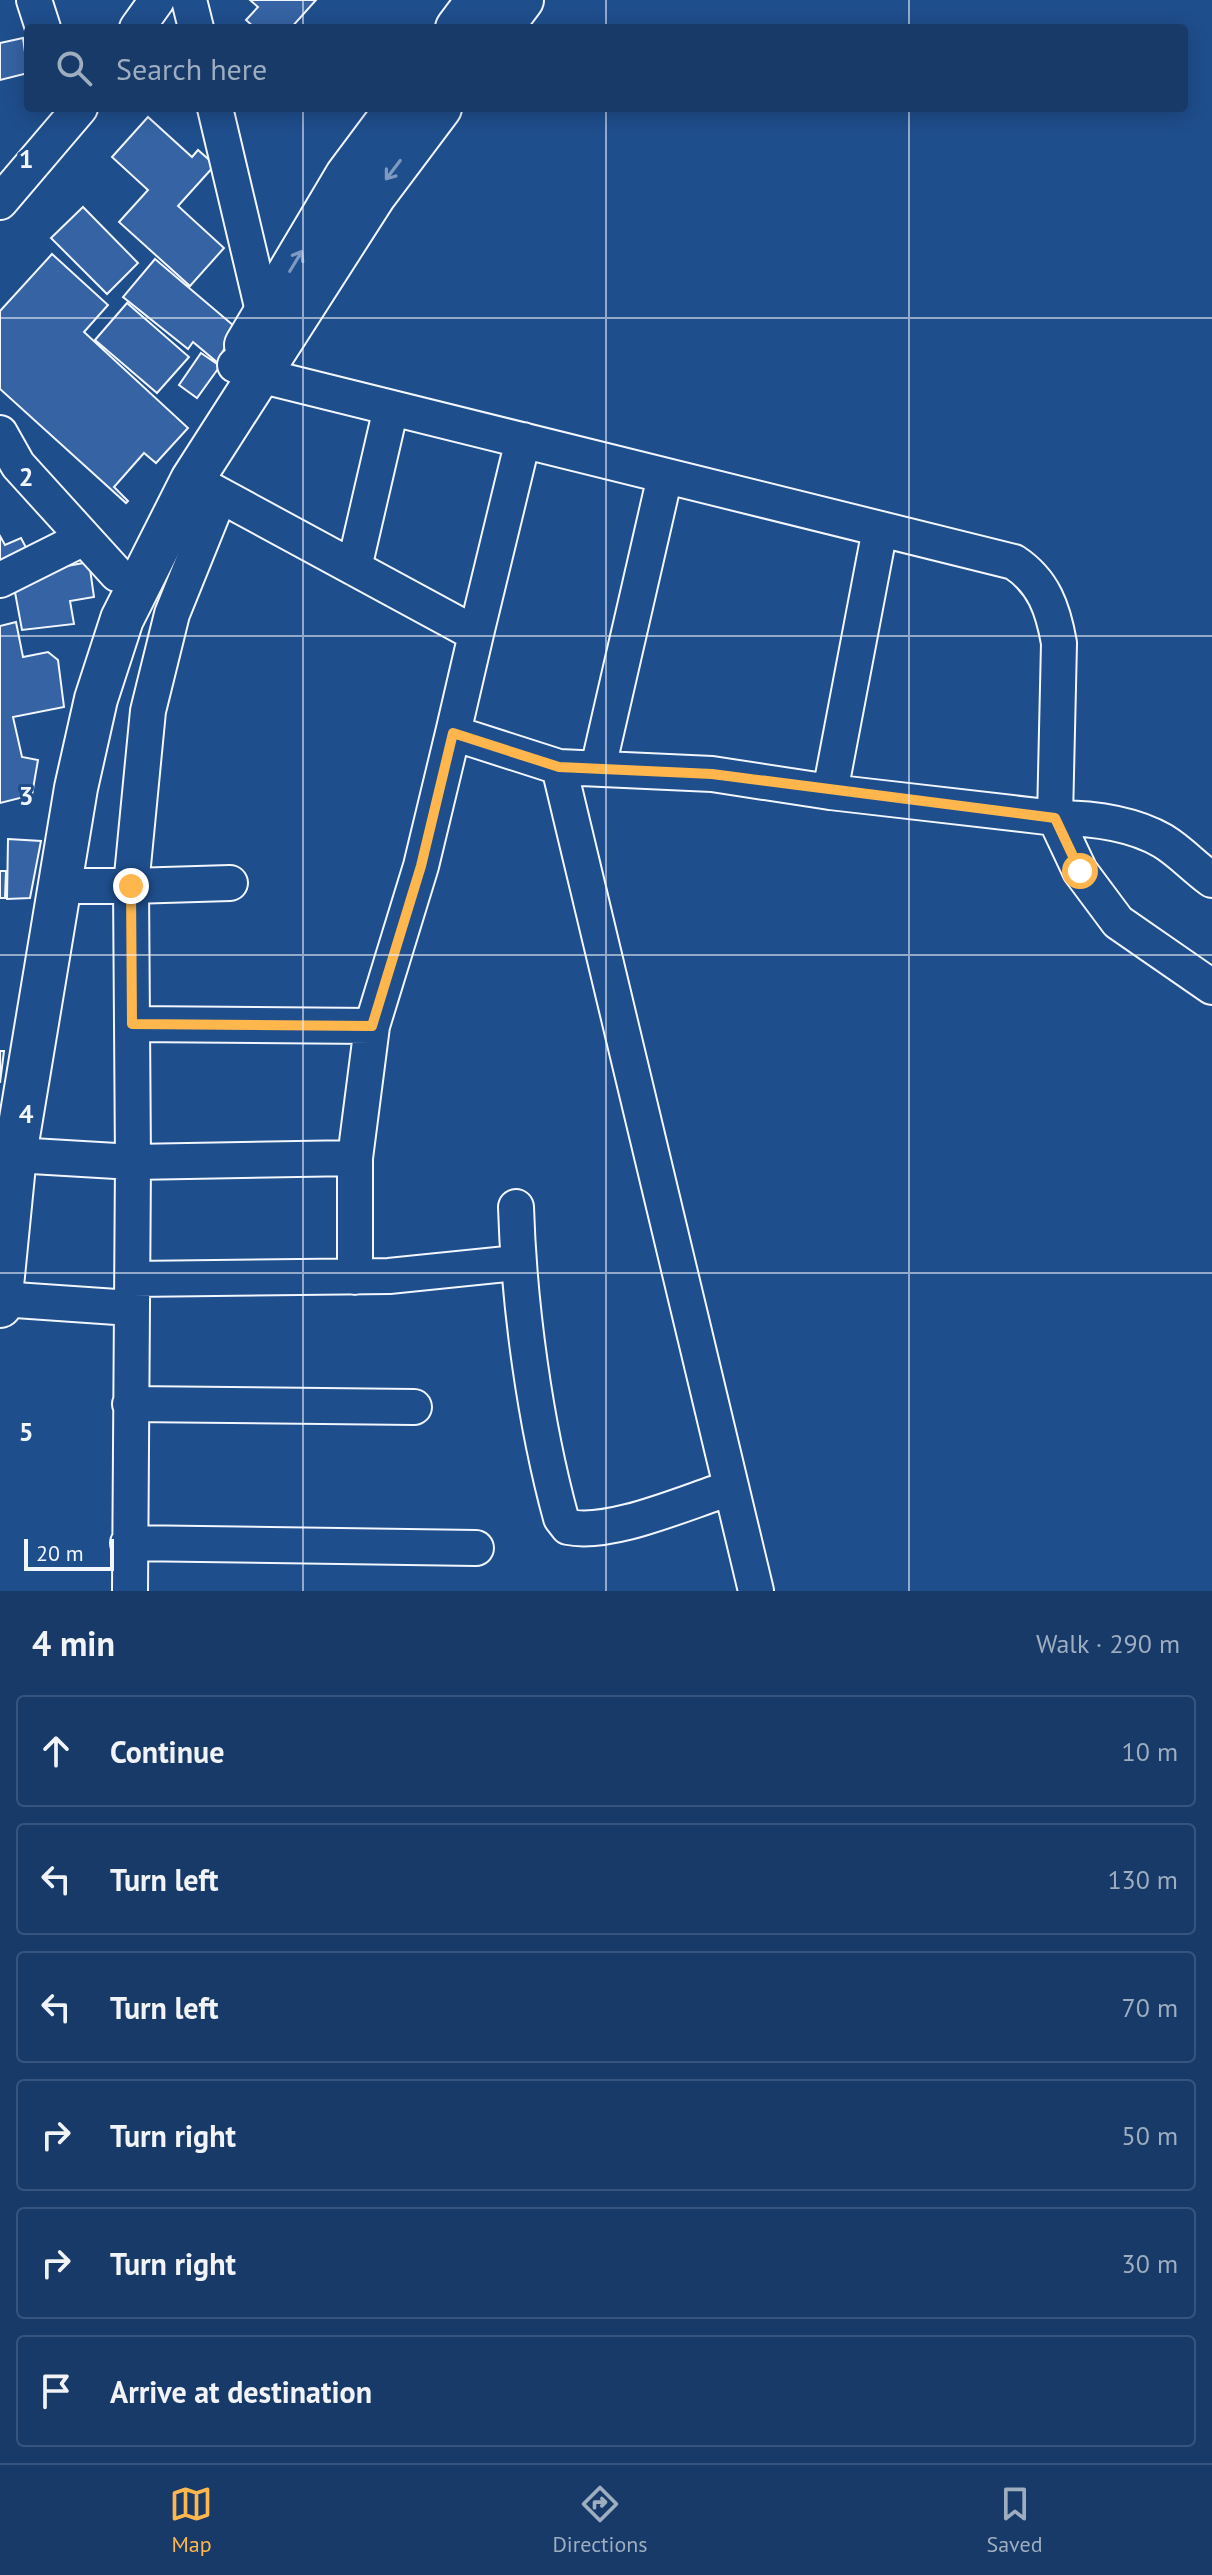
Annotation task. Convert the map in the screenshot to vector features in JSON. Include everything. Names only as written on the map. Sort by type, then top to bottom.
[{"type":"main road","points":[[460,24],[478,0]]},
{"type":"main road","points":[[504,24],[522,0]]},
{"type":"main road","points":[[277,322],[347,175],[394,112]]},
{"type":"main road","points":[[0,1306],[7,1136],[56,783],[76,694],[100,611],[117,574],[277,322],[437,112]]},
{"type":"main road","points":[[7,1136],[96,699],[122,619],[206,487],[247,370]]},
{"type":"street","points":[[34,0],[42,24]]},
{"type":"street","points":[[140,24],[157,0]]},
{"type":"street","points":[[189,0],[195,24]]},
{"type":"street","points":[[0,202],[73,112]]},
{"type":"street","points":[[216,112],[277,322]]},
{"type":"street","points":[[247,370],[1014,562],[1034,576],[1054,615],[1059,643],[1055,818],[1080,871],[1118,922],[1212,987]]},
{"type":"street","points":[[354,568],[391,408]]},
{"type":"street","points":[[0,433],[9,469],[117,574]]},
{"type":"street","points":[[355,1277],[355,1158],[372,1026],[421,866],[523,440]]},
{"type":"street","points":[[598,768],[665,476]]},
{"type":"street","points":[[130,1591],[131,886],[148,711],[206,487],[476,634]]},
{"type":"street","points":[[830,792],[880,529]]},
{"type":"street","points":[[0,580],[82,539]]},
{"type":"street","points":[[453,733],[559,767],[712,774],[830,792],[1055,818],[1087,818],[1138,830],[1164,842],[1212,880]]},
{"type":"street","points":[[559,767],[756,1591]]},
{"type":"street","points":[[59,886],[230,883]]},
{"type":"street","points":[[132,1024],[372,1026]]},
{"type":"street","points":[[7,1136],[133,1162],[355,1158]]},
{"type":"street","points":[[516,1207],[517,1263],[554,1494],[561,1518],[568,1527],[579,1530],[615,1523],[731,1488]]},
{"type":"street","points":[[0,1299],[132,1294],[517,1263]]},
{"type":"street","points":[[130,1404],[414,1407]]},
{"type":"street","points":[[128,1543],[476,1548]]},
{"type":"building","points":[[250,0],[316,0],[295,24],[250,24],[246,20],[258,7]]},
{"type":"building","points":[[23,38],[24,74],[0,80],[0,43]]},
{"type":"building","points":[[148,117],[192,157],[198,150],[215,165],[178,206],[224,248],[190,286],[119,222],[148,190],[112,157]]},
{"type":"building","points":[[83,207],[138,263],[107,294],[51,238]]},
{"type":"building","points":[[52,254],[108,305],[84,332],[188,428],[156,463],[144,453],[114,487],[128,501],[126,503],[0,389],[0,311]]},
{"type":"building","points":[[155,259],[234,326],[218,363],[193,342],[188,349],[123,297]]},
{"type":"building","points":[[127,303],[189,357],[157,393],[95,340]]},
{"type":"building","points":[[201,353],[220,366],[197,398],[179,385]]},
{"type":"building","points":[[0,536],[5,545],[21,538],[31,557],[0,573]]},
{"type":"building","points":[[89,562],[94,597],[70,601],[74,624],[22,630],[12,576]]},
{"type":"building","points":[[16,622],[23,657],[48,652],[58,660],[64,707],[13,717],[22,757],[38,760],[32,795],[0,803],[0,626]]},
{"type":"building","points":[[8,839],[41,841],[30,898],[7,899]]},
{"type":"building","points":[[0,871],[6,871],[5,898],[0,898]]},
{"type":"building","points":[[0,1051],[4,1051],[0,1083]]},
{"type":"route","points":[[131,886],[132,1024],[372,1026],[421,866],[453,733],[559,767],[712,774],[830,792],[1055,818],[1080,871]]}]
